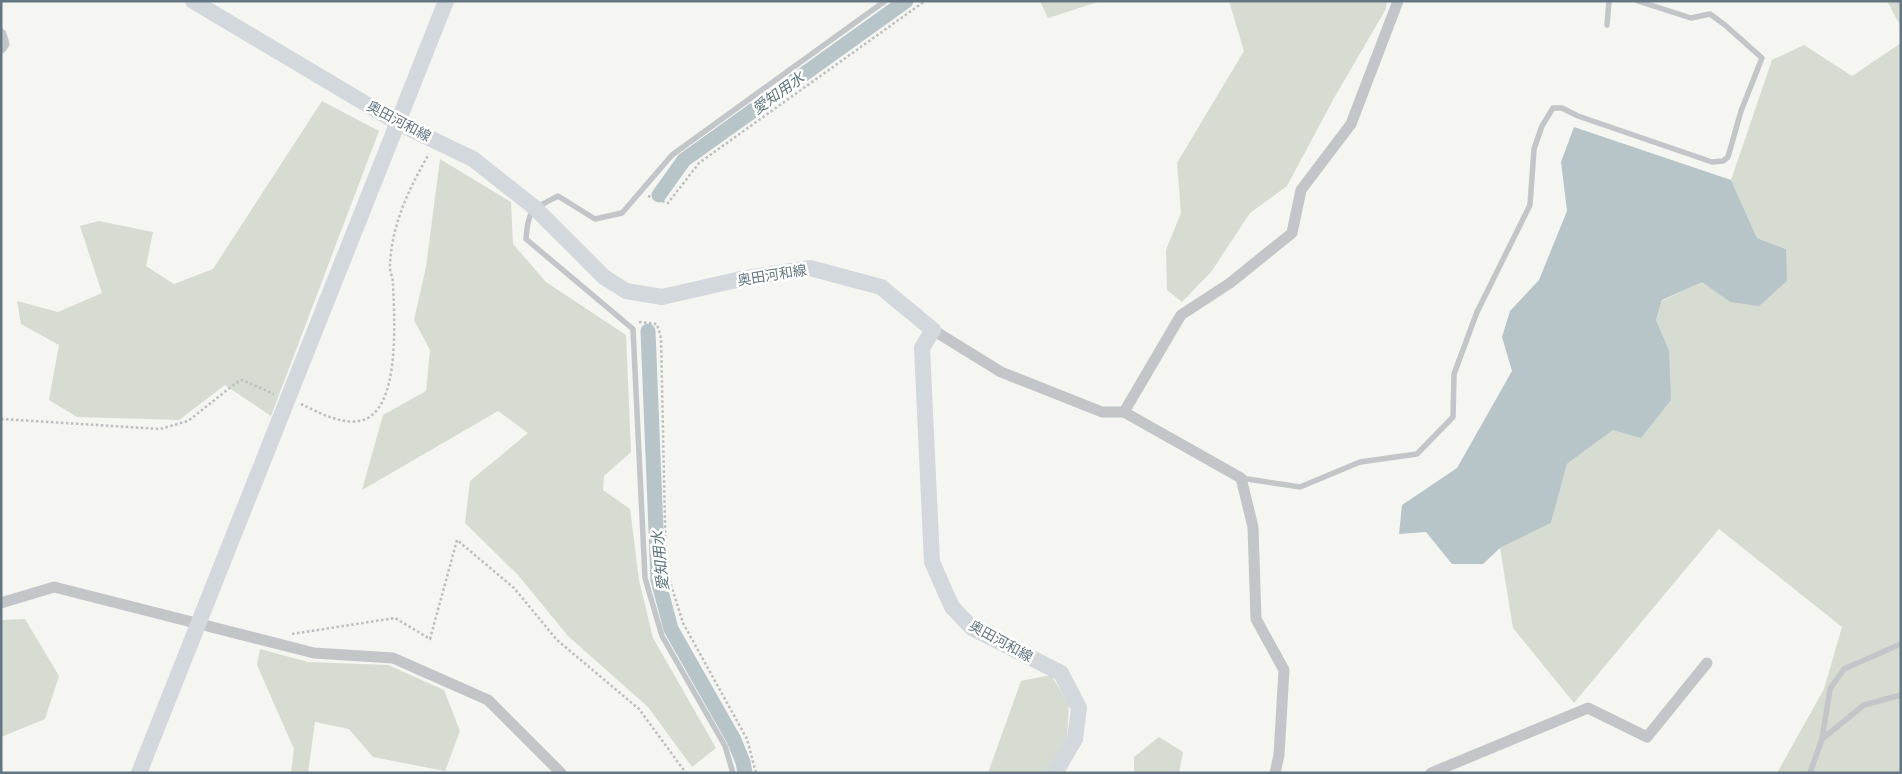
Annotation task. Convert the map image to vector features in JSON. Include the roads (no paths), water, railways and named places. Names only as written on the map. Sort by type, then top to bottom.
[{"type":"main road","points":[[139,773],[446,1]]},
{"type":"main road","name":"奥田河和線","points":[[205,4],[398,123],[473,159],[535,208],[604,276],[626,291],[662,297],[810,268],[881,287],[933,330],[922,348],[932,562],[952,607],[972,628],[1061,673],[1080,708],[1075,739],[1055,773]]},
{"type":"street","points":[[1124,412],[1181,315],[1230,283],[1292,233],[1301,190],[1351,124],[1398,1]]},
{"type":"street","points":[[1,34],[4,44],[1,48]]},
{"type":"street","points":[[933,330],[1001,372],[1102,412],[1124,412],[1241,478],[1253,527],[1256,619],[1284,670],[1279,755],[1276,773]]},
{"type":"street","points":[[1,602],[54,587],[314,653],[393,658],[488,700],[561,773]]},
{"type":"street","points":[[1431,773],[1588,708],[1647,737],[1707,663]]},
{"type":"lane","points":[[733,773],[725,746],[662,636],[645,578],[633,329],[526,239],[527,218],[535,208],[558,196],[595,219],[622,213],[672,155],[885,1]]},
{"type":"lane","points":[[1607,25],[1609,1]]},
{"type":"lane","points":[[1241,478],[1300,487],[1360,462],[1417,454],[1453,418],[1454,374],[1478,312],[1530,205],[1534,149],[1542,126],[1553,108],[1562,108],[1578,116],[1712,162],[1723,161],[1728,157],[1741,111],[1762,58],[1710,14],[1691,18],[1638,1]]},
{"type":"lane","points":[[1810,773],[1822,738],[1830,689],[1844,669],[1901,644]]},
{"type":"lane","points":[[1822,738],[1864,705],[1901,695]]},
{"type":"waterway","name":"愛知用水","points":[[659,195],[684,160],[906,1]]},
{"type":"waterway","name":"愛知用水","points":[[648,331],[658,580],[671,629],[734,740],[743,762],[745,773]]}]
